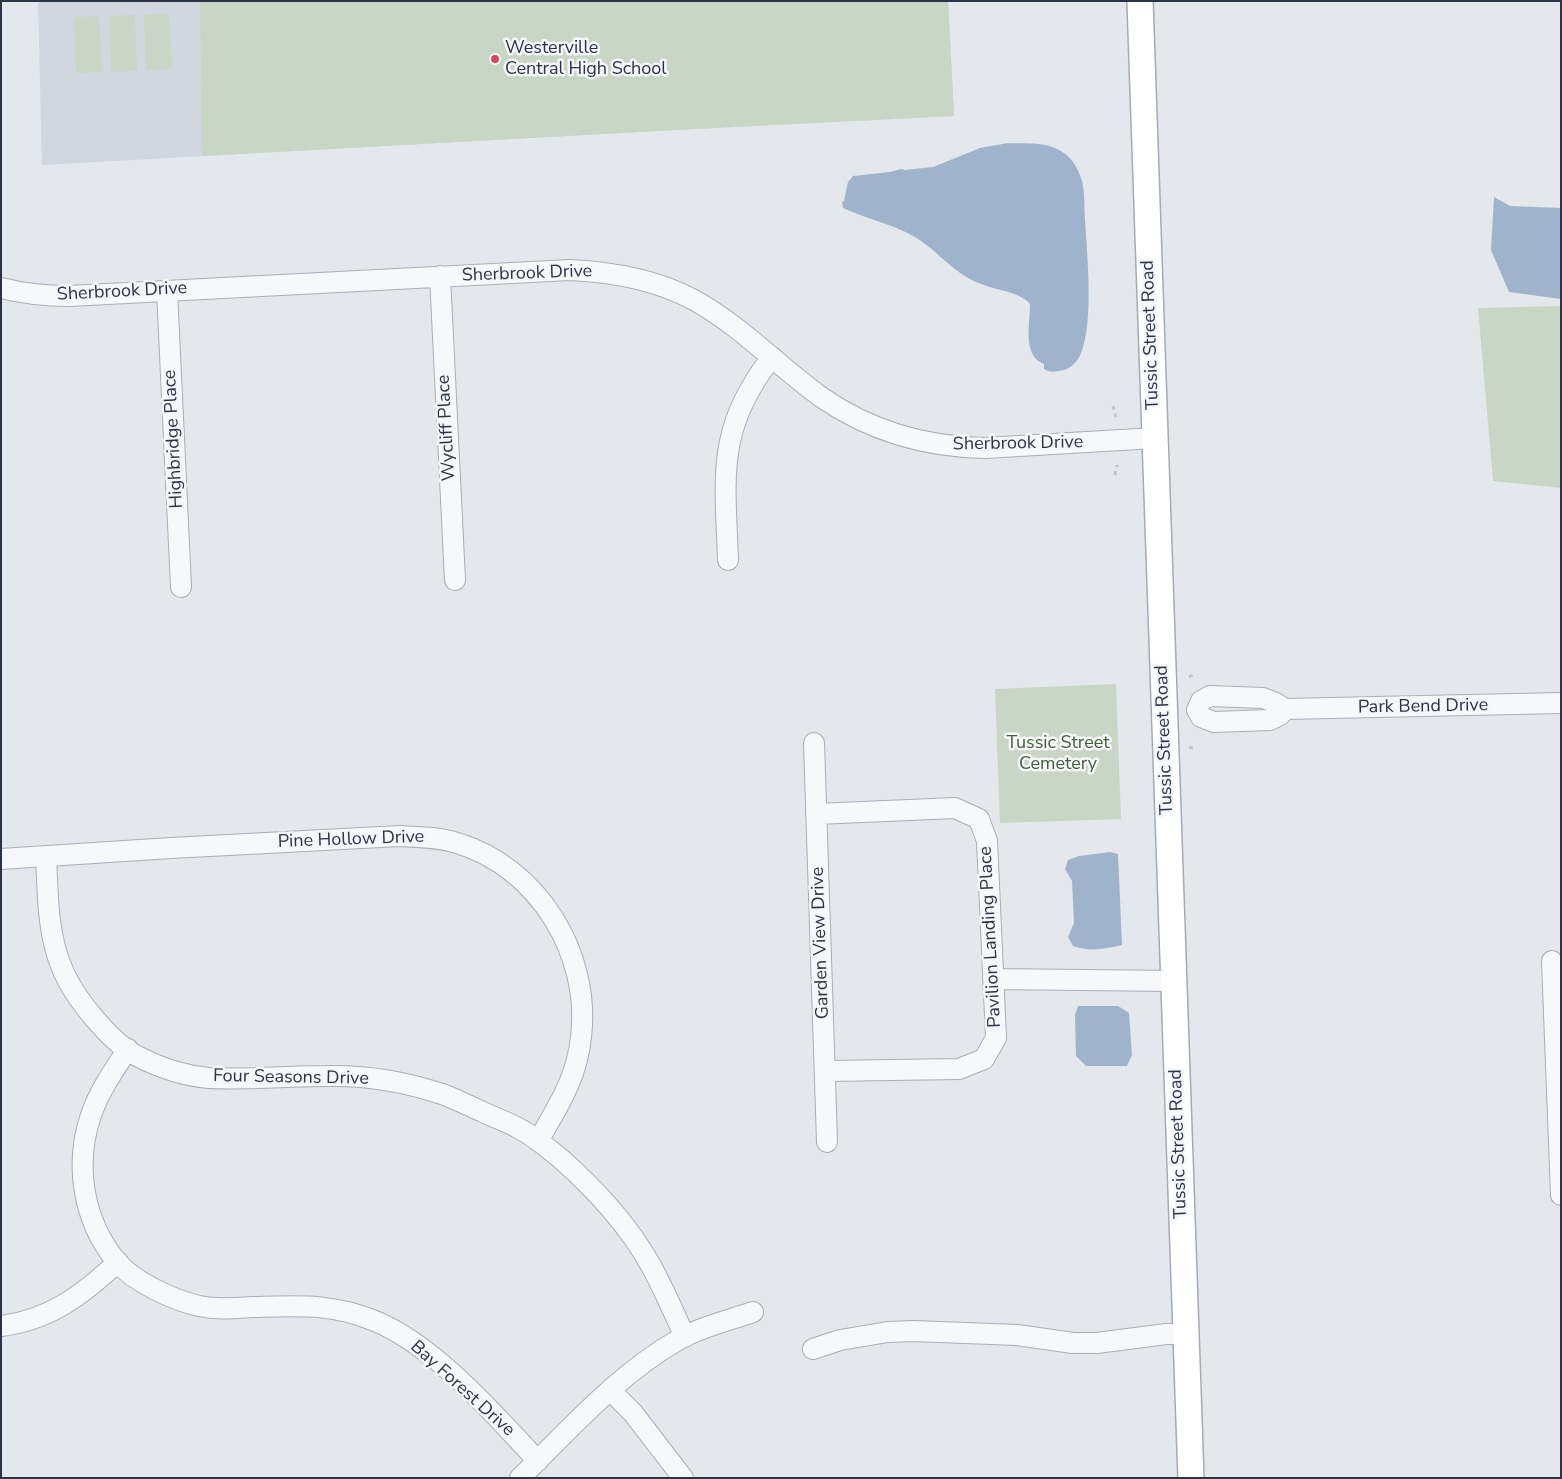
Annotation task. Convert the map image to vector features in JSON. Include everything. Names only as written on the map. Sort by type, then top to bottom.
[{"type":"main road","name":"Tussic Street Road","points":[[1140,1],[1191,1478]]},
{"type":"street","name":"Sherbrook Drive","points":[[1,288],[46,296],[570,270],[602,272],[658,284],[692,299],[723,318],[821,396],[845,412],[883,430],[901,436],[933,444],[962,448],[1155,438]]},
{"type":"street","name":"Wycliff Place","points":[[440,276],[455,580]]},
{"type":"street","name":"Highbridge Place","points":[[166,291],[181,586]]},
{"type":"street","points":[[728,560],[725,476],[727,450],[733,424],[743,400],[756,377],[772,357]]},
{"type":"street","name":"Park Bend Drive","points":[[1164,710],[1197,710],[1200,701],[1210,696],[1263,698],[1276,703],[1284,709],[1561,704]]},
{"type":"street","name":"Garden View Drive","points":[[814,743],[828,1142]]},
{"type":"street","name":"Pavilion Landing Place","points":[[816,814],[955,808],[979,819],[987,841],[996,1038],[984,1059],[959,1068],[826,1071]]},
{"type":"street","name":"Pine Hollow Drive","points":[[1,859],[400,836],[456,842],[499,862],[539,897],[552,915],[565,937],[581,988],[583,1013],[581,1038],[575,1068],[568,1088],[538,1141]]},
{"type":"street","name":"Four Seasons Drive","points":[[46,857],[49,911],[54,941],[62,968],[77,996],[97,1022],[135,1055],[185,1074],[207,1078],[329,1076],[383,1080],[441,1094],[521,1129],[575,1171],[608,1205],[627,1229],[649,1264],[685,1337]]},
{"type":"street","points":[[1552,961],[1561,1196]]},
{"type":"street","points":[[993,979],[1173,981]]},
{"type":"street","name":"Bay Forest Drive","points":[[128,1049],[105,1085],[91,1115],[85,1136],[82,1159],[82,1176],[86,1199],[93,1220],[118,1262],[158,1292],[177,1300],[200,1306],[221,1308],[323,1306],[375,1320],[397,1331],[441,1364],[490,1410],[538,1460]]},
{"type":"street","points":[[1,1326],[17,1324],[37,1318],[59,1308],[95,1283],[118,1262]]},
{"type":"street","points":[[520,1478],[599,1398],[635,1370],[679,1339],[753,1312]]},
{"type":"street","points":[[813,1349],[840,1340],[888,1332],[914,1331],[1017,1335],[1073,1343],[1097,1343],[1166,1334],[1186,1334]]},
{"type":"street","points":[[610,1390],[633,1413],[683,1478]]},
{"type":"path","points":[[1113,406],[1116,417]]},
{"type":"path","points":[[1115,475],[1117,465]]},
{"type":"path","points":[[1188,677],[1194,674]]},
{"type":"path","points":[[1189,747],[1194,749]]},
{"type":"shaded area","name":"Westerville Central High School","points":[[38,1],[948,1],[954,116],[42,165]]},
{"type":"green space","name":"Westerville Central High School","points":[[200,1],[948,1],[954,116],[202,156]]},
{"type":"green space","points":[[169,13],[172,69],[146,70],[144,15]]},
{"type":"green space","points":[[135,15],[137,71],[111,72],[109,16]]},
{"type":"green space","points":[[99,16],[102,72],[76,73],[74,17]]},
{"type":"green space","points":[[1561,306],[1561,488],[1493,481],[1478,308]]},
{"type":"green space","name":"Tussic Street Cemetery","points":[[1116,684],[1121,819],[1000,823],[995,689]]},
{"type":"water","points":[[1008,143],[1037,144],[1058,149],[1073,162],[1082,181],[1089,306],[1085,340],[1080,356],[1072,365],[1062,371],[1051,372],[1044,369],[1044,364],[1037,360],[1033,354],[1029,338],[1030,304],[1026,300],[1014,294],[971,280],[907,232],[843,208],[842,202],[844,201],[848,182],[853,176],[901,169],[933,167],[980,148]]},
{"type":"water","points":[[1494,197],[1510,206],[1561,208],[1561,299],[1509,292],[1491,250]]},
{"type":"water","points":[[1110,852],[1118,854],[1122,945],[1103,949],[1073,946],[1068,937],[1074,923],[1072,881],[1065,869],[1068,860],[1079,856]]},
{"type":"water","points":[[1078,1006],[1118,1006],[1129,1013],[1132,1055],[1127,1066],[1086,1066],[1076,1056],[1075,1015]]},
{"type":"place","name":"Westerville Central High School","points":[[495,59]]}]
